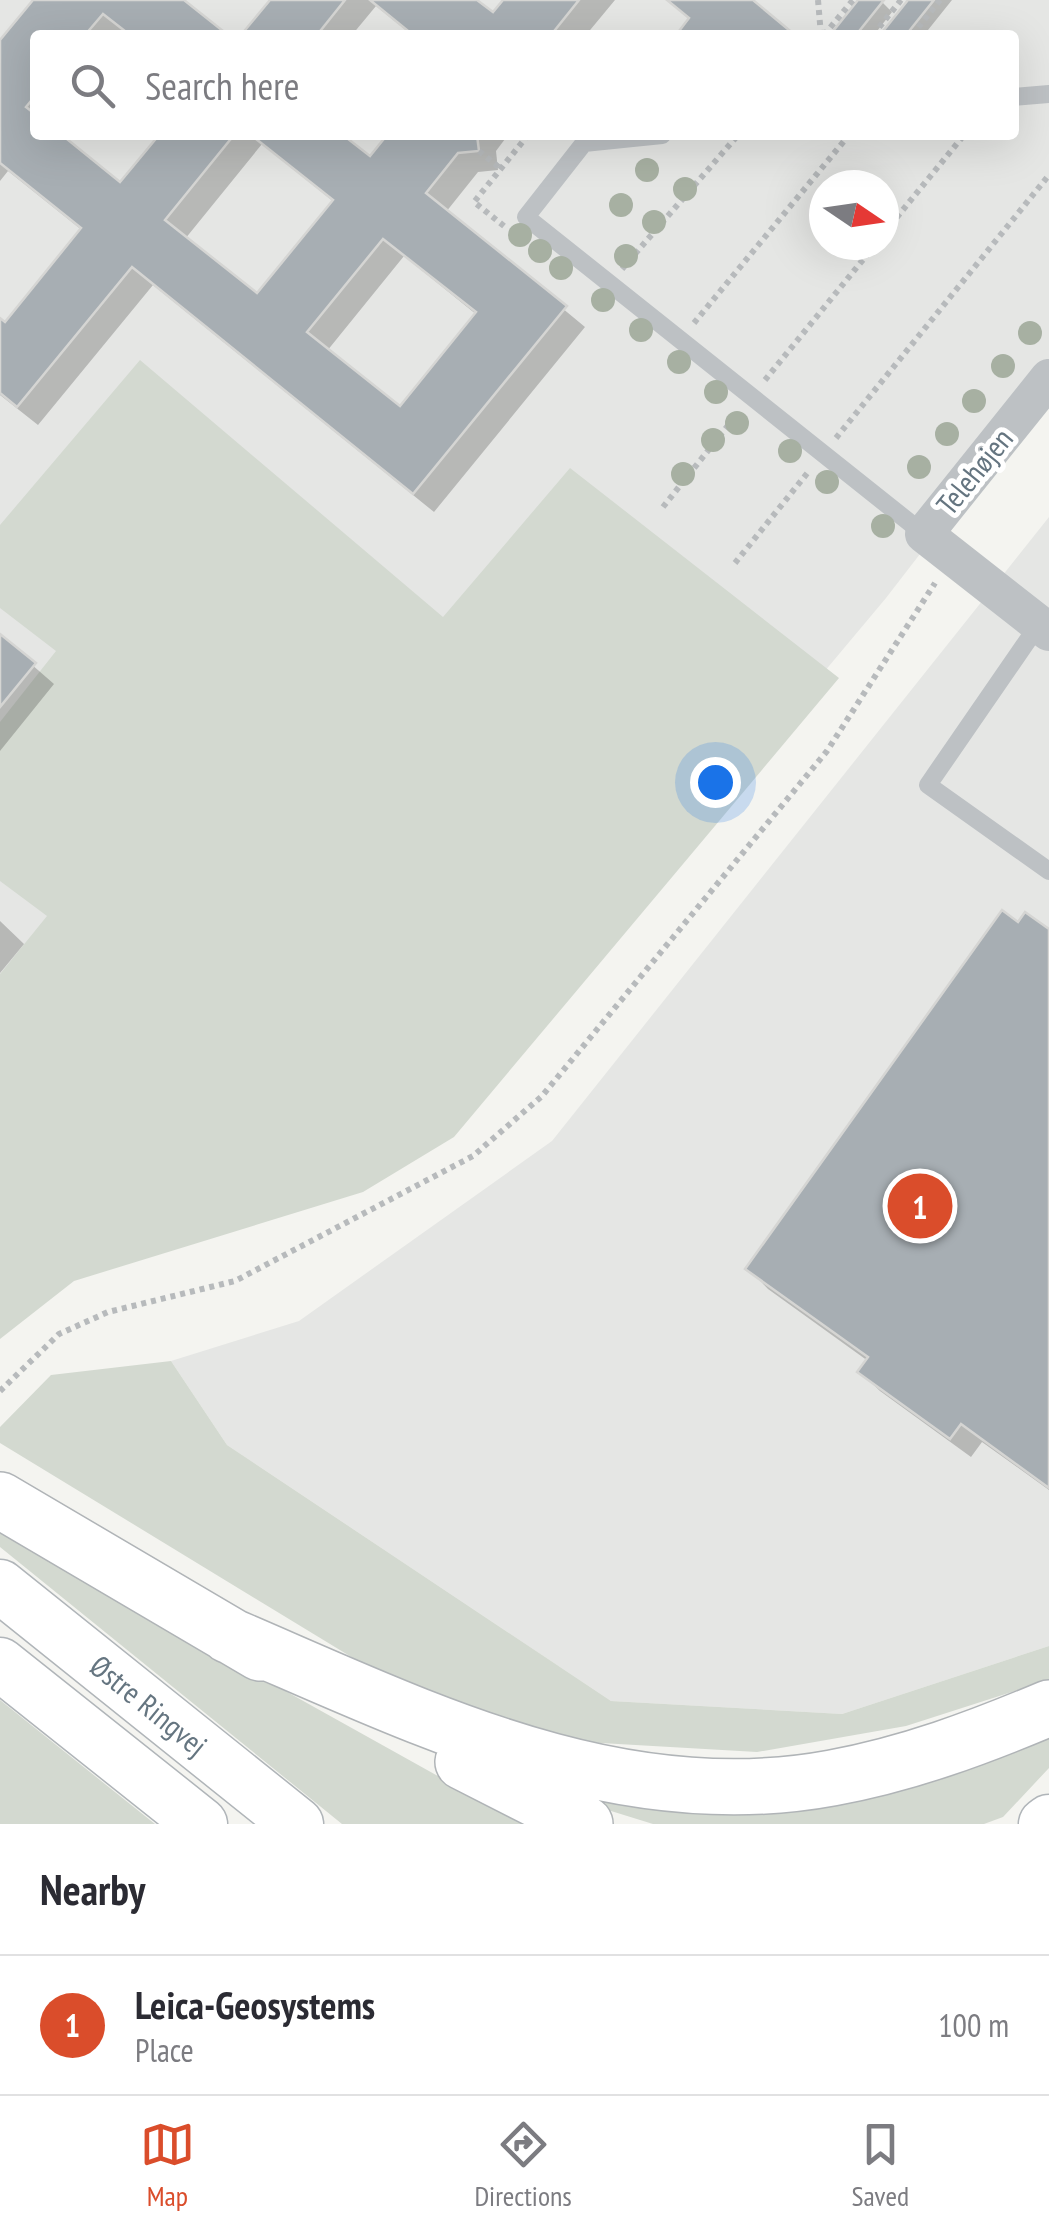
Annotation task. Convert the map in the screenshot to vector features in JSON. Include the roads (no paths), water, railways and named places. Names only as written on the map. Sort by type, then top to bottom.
[{"type":"highway","points":[[0,1500],[344,1701],[585,1824]]},
{"type":"highway","points":[[228,1634],[497,1747],[596,1774],[672,1786],[830,1779],[918,1758],[1049,1708]]},
{"type":"main road","name":"Østre Ringvej","points":[[0,1586],[297,1824]]},
{"type":"main road","name":"Østre Ringvej","points":[[0,1664],[201,1824]]},
{"type":"street","name":"Telehøjen","points":[[1044,628],[937,546],[1049,378]]},
{"type":"lane","points":[[1019,97],[1049,94]]},
{"type":"lane","points":[[613,140],[584,143],[526,217],[937,546]]},
{"type":"lane","points":[[1044,628],[928,785],[1049,870]]},
{"type":"place","name":"Leica-Geosystems","points":[[920,1206]]}]
